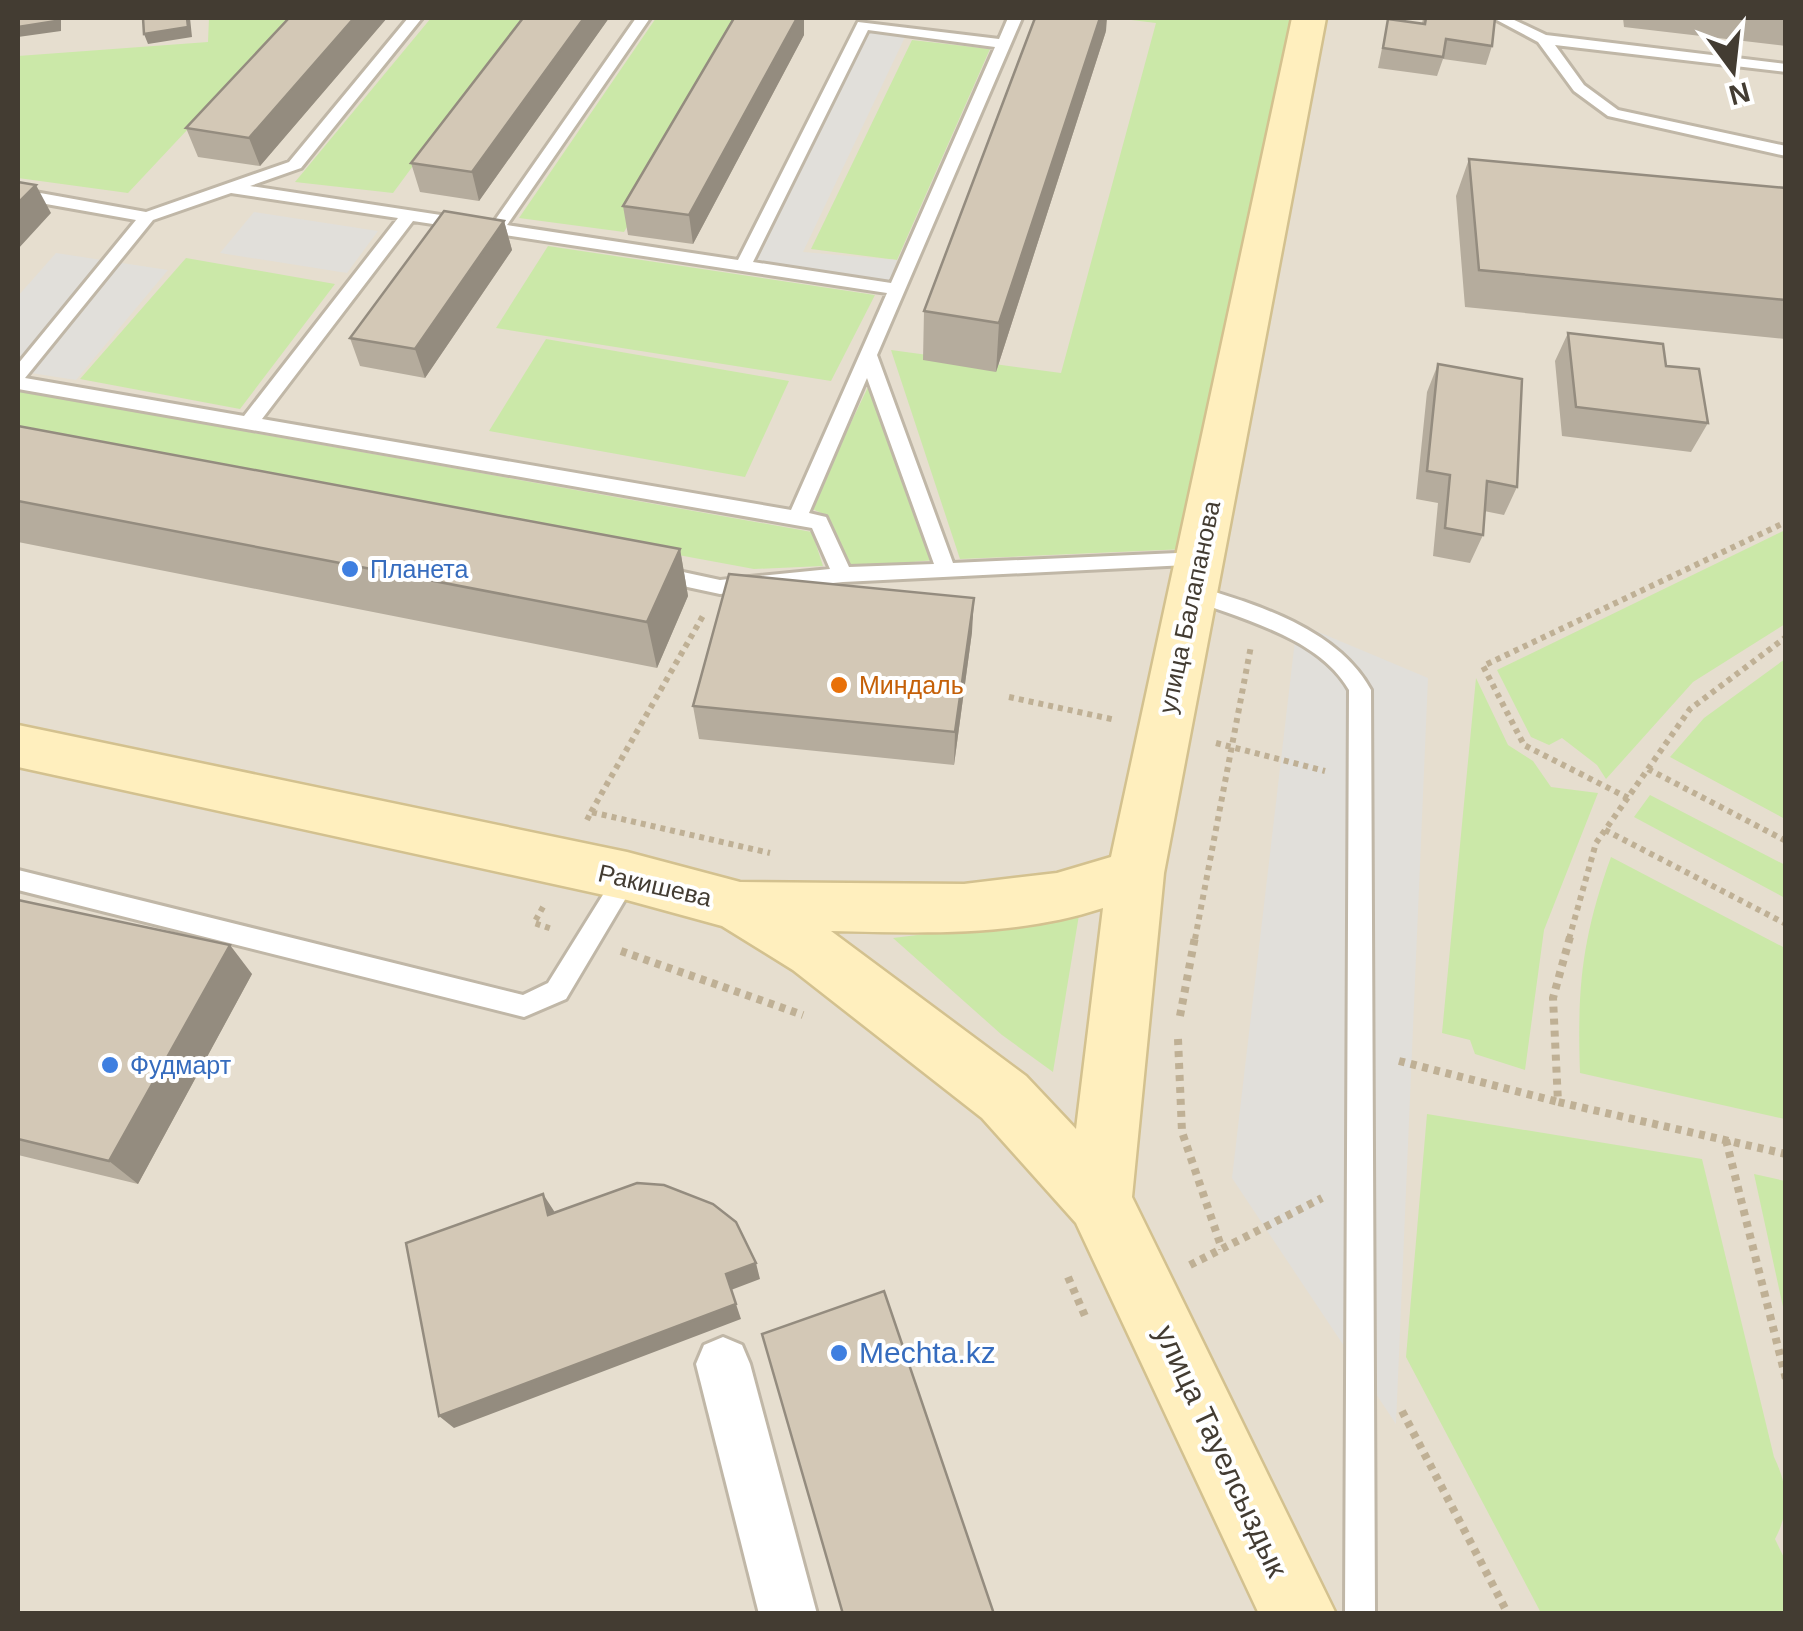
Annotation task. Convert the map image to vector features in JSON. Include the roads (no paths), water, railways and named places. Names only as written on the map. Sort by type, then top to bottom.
[{"type":"street","name":"улица Балапанова","points":[[1099,1202],[1136,872],[1309,18]]},
{"type":"street","name":"Ракишева","points":[[18,746],[626,876],[737,905],[862,986],[1004,1097],[1099,1202],[1145,1288]]},
{"type":"street","points":[[737,905],[964,909],[1057,898],[1136,872]]},
{"type":"street","name":"улица Тауелсыздык","points":[[1145,1288],[1298,1614]]},
{"type":"street","points":[[723,1364],[788,1614]]},
{"type":"lane","points":[[18,194],[147,217],[295,165],[415,18]]},
{"type":"lane","points":[[497,228],[643,18]]},
{"type":"lane","points":[[798,518],[1014,18]]},
{"type":"lane","points":[[1500,18],[1542,40],[1786,68]]},
{"type":"lane","points":[[743,266],[862,25],[1003,44]]},
{"type":"lane","points":[[1542,40],[1579,88],[1613,114],[1786,150]]},
{"type":"lane","points":[[231,188],[897,289]]},
{"type":"lane","points":[[248,423],[408,215]]},
{"type":"lane","points":[[18,375],[147,217]]},
{"type":"lane","points":[[868,356],[946,570]]},
{"type":"lane","points":[[18,383],[819,522],[842,575]]},
{"type":"lane","points":[[642,571],[720,586],[946,570],[1196,576],[1257,620],[1341,659],[1354,671],[1360,690],[1360,1614]]},
{"type":"lane","points":[[18,880],[524,1006],[558,991],[626,876]]},
{"type":"place","name":"Планета","points":[[350,569]]},
{"type":"place","name":"Миндаль","points":[[839,685]]},
{"type":"place","name":"Фудмарт","points":[[110,1065]]},
{"type":"place","name":"Mechta.kz","points":[[839,1353]]}]
